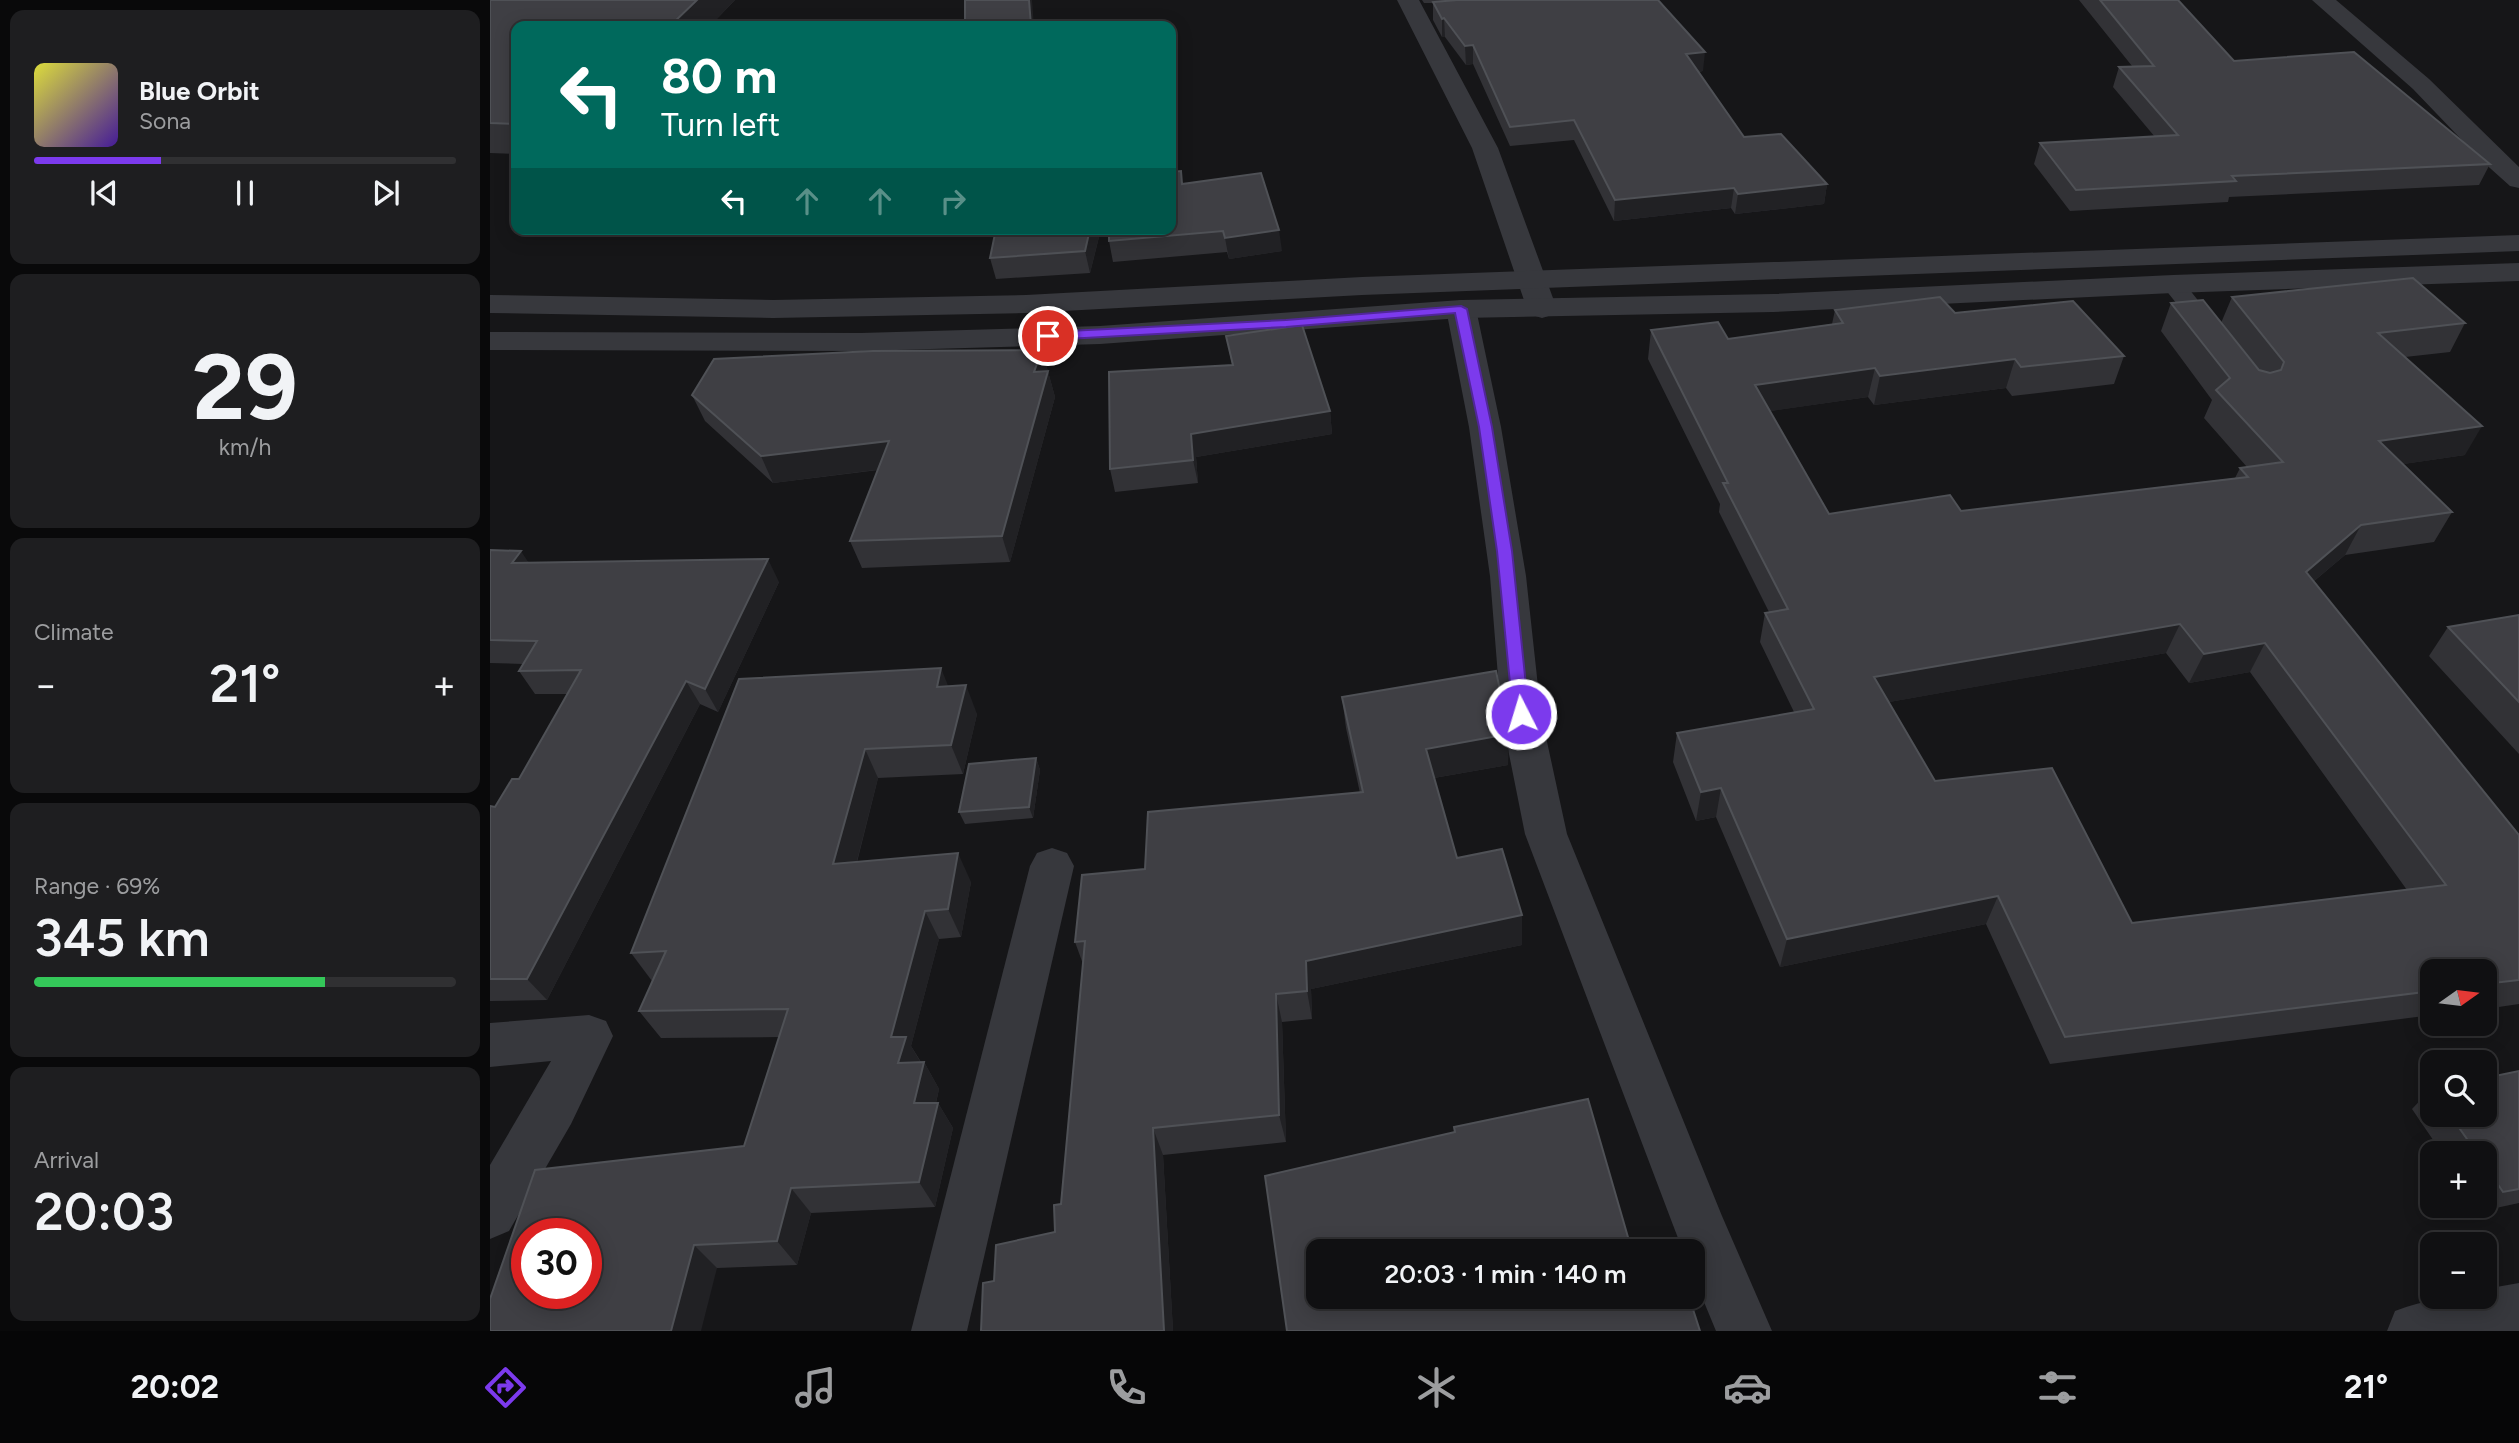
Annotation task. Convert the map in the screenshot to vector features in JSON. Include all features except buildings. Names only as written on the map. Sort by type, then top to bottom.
[{"type":"street","points":[[2323,0],[2420,84],[2490,155],[2519,180]]},
{"type":"street","points":[[1411,7],[1441,11]]},
{"type":"street","points":[[1411,7],[1437,52],[1485,148],[1542,309]]},
{"type":"street","points":[[490,304],[773,309],[1026,304],[1530,280],[2519,243]]},
{"type":"street","points":[[490,341],[848,342],[1100,335],[1461,309],[1773,303],[2173,284],[2519,272]]},
{"type":"street","points":[[1461,309],[1485,427],[1508,576],[1521,714],[1546,834],[1699,1226],[1744,1331]]},
{"type":"street","points":[[939,1331],[1052,866]]},
{"type":"street","points":[[490,1045],[589,1036],[553,1108],[490,1213]]},
{"type":"street","points":[[2415,1331],[2519,1310]]},
{"type":"lane","points":[[2173,284],[2224,349]]},
{"type":"route","points":[[1048,336],[1286,323],[1461,309],[1485,427],[1508,576],[1521,714]]}]
